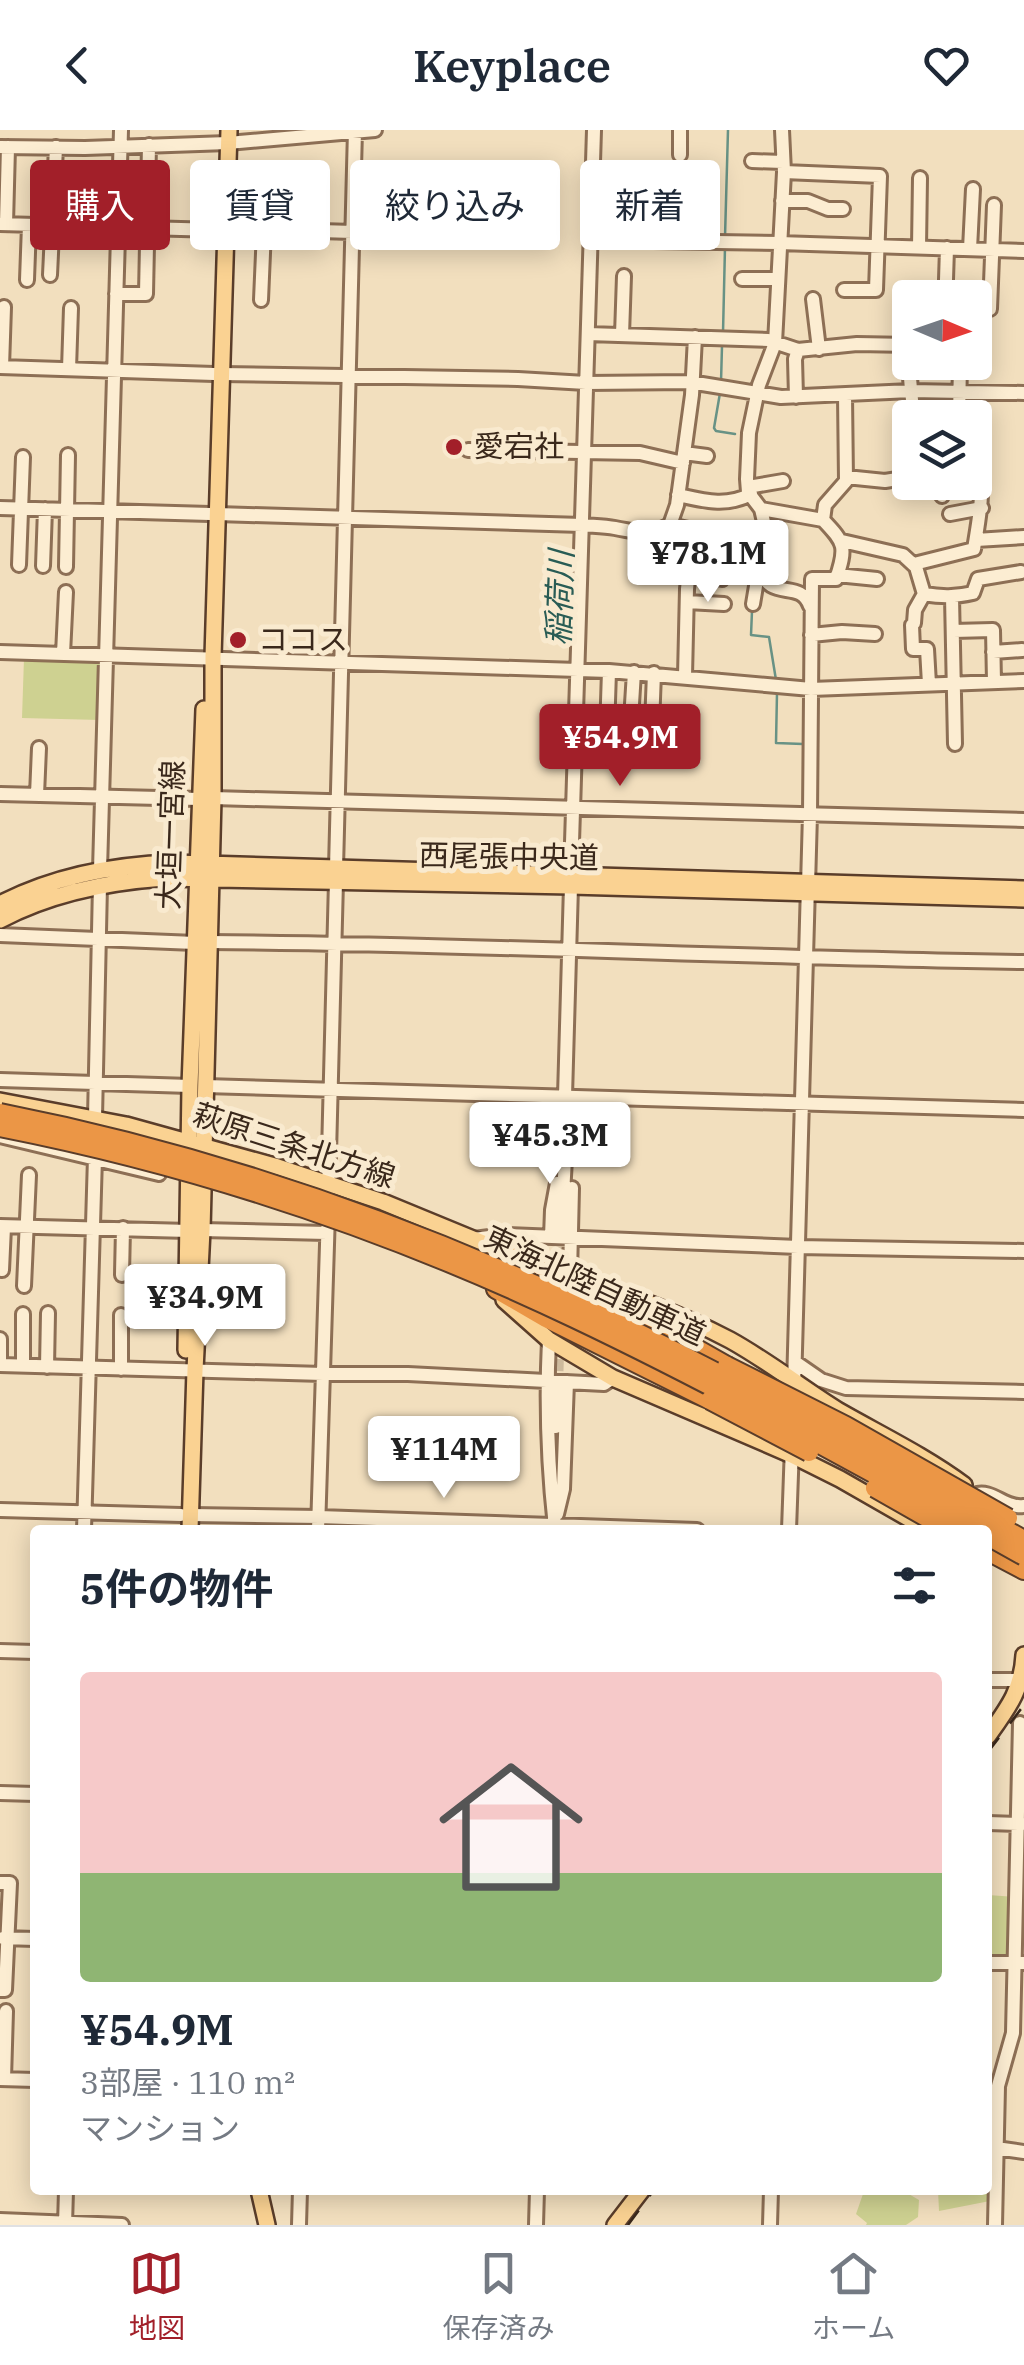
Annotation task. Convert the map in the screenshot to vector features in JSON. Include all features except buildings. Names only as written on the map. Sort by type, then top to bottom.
[{"type":"highway","name":"東海北陸自動車道","points":[[0,1111],[241,1174],[468,1256],[578,1304],[680,1355],[983,1525]]},
{"type":"highway","name":"東海北陸自動車道","points":[[0,1127],[236,1186],[464,1268],[658,1359],[967,1525]]},
{"type":"highway","points":[[499,1250],[846,1426],[1024,1527]]},
{"type":"highway","points":[[491,1287],[940,1525]]},
{"type":"highway","name":"東海北陸自動車道","points":[[992,1530],[1024,1548]]},
{"type":"highway","points":[[992,1540],[1024,1548]]},
{"type":"highway","points":[[992,1553],[1024,1570]]},
{"type":"main road","name":"大垣一宮線","points":[[186,1522],[221,250]]},
{"type":"main road","name":"西尾張中央道","points":[[0,904],[48,884],[100,877],[151,864],[203,871],[1024,889]]},
{"type":"main road","name":"西尾張中央道","points":[[0,920],[100,877]]},
{"type":"main road","name":"西尾張中央道","points":[[808,887],[1024,899]]},
{"type":"main road","name":"萩原三条北方線","points":[[0,1101],[96,1118],[328,1188],[648,1302],[734,1342],[837,1409],[936,1466],[963,1484],[1024,1548]]},
{"type":"main road","name":"萩原三条北方線","points":[[0,1111],[197,1148]]},
{"type":"main road","name":"萩原三条北方線","points":[[328,1188],[441,1250],[491,1287],[549,1340],[613,1378],[840,1479],[902,1524]]},
{"type":"main road","points":[[992,1730],[1013,1700],[1021,1680],[1024,1655]]},
{"type":"main road","points":[[252,2195],[259,2225]]},
{"type":"main road","points":[[260,2195],[267,2225]]},
{"type":"main road","points":[[615,2225],[638,2195]]},
{"type":"street","points":[[120,160],[121,130]]},
{"type":"street","points":[[28,280],[29,225],[3,224],[4,147],[121,146],[224,136],[375,130]]},
{"type":"street","points":[[593,160],[594,130]]},
{"type":"street","points":[[680,130],[680,155]]},
{"type":"street","points":[[753,604],[764,522],[749,490],[749,433],[756,394],[774,342],[782,130]]},
{"type":"street","points":[[354,160],[355,131]]},
{"type":"street","points":[[148,160],[149,144]]},
{"type":"street","points":[[55,160],[56,147]]},
{"type":"street","points":[[752,160],[783,167],[880,176],[876,290],[844,290]]},
{"type":"street","points":[[919,247],[920,178]]},
{"type":"street","points":[[970,249],[973,189]]},
{"type":"street","points":[[782,200],[808,200],[828,209],[843,209]]},
{"type":"street","points":[[991,280],[994,205]]},
{"type":"street","points":[[720,242],[1024,251]]},
{"type":"street","points":[[946,280],[947,248]]},
{"type":"street","points":[[50,276],[51,250]]},
{"type":"street","points":[[96,1118],[117,250]]},
{"type":"street","points":[[116,294],[146,294],[146,250]]},
{"type":"street","points":[[261,300],[263,250]]},
{"type":"street","points":[[318,1523],[352,250]]},
{"type":"street","points":[[570,1274],[561,1235],[573,1139],[566,1096],[590,250]]},
{"type":"street","points":[[622,335],[624,276]]},
{"type":"street","points":[[742,279],[777,280]]},
{"type":"street","points":[[813,299],[819,348]]},
{"type":"street","points":[[4,307],[1,367],[518,378],[586,383],[693,382],[781,397],[911,391],[1024,394]]},
{"type":"street","points":[[69,370],[71,308]]},
{"type":"street","points":[[588,334],[768,340],[798,350],[892,345]]},
{"type":"street","points":[[670,525],[683,458],[695,337]]},
{"type":"street","points":[[796,396],[798,350]]},
{"type":"street","points":[[910,380],[912,400]]},
{"type":"street","points":[[959,380],[959,400]]},
{"type":"street","points":[[823,520],[825,505],[846,477],[845,395]]},
{"type":"street","points":[[736,436],[747,467]]},
{"type":"street","points":[[468,450],[706,456]]},
{"type":"street","points":[[66,567],[68,454]]},
{"type":"street","points":[[19,565],[22,457]]},
{"type":"street","points":[[846,477],[892,481]]},
{"type":"street","points":[[678,495],[730,503],[749,490],[783,481]]},
{"type":"street","points":[[914,564],[974,549],[982,500]]},
{"type":"street","points":[[0,508],[582,525],[646,534],[670,525],[726,537]]},
{"type":"street","points":[[950,514],[982,508]]},
{"type":"street","points":[[761,509],[823,520],[843,545],[836,579],[812,579],[810,814],[790,1525]]},
{"type":"street","points":[[43,566],[45,510]]},
{"type":"street","points":[[685,676],[694,532]]},
{"type":"street","points":[[976,540],[1024,537]]},
{"type":"street","points":[[842,541],[894,551],[914,564],[924,594],[915,610],[913,649],[927,648],[929,684]]},
{"type":"street","points":[[760,568],[770,586],[800,592],[811,608]]},
{"type":"street","points":[[924,594],[952,597],[973,593],[978,579],[1022,572]]},
{"type":"street","points":[[689,573],[722,578]]},
{"type":"street","points":[[837,575],[877,580]]},
{"type":"street","points":[[63,654],[66,592]]},
{"type":"street","points":[[952,597],[956,744]]},
{"type":"street","points":[[687,602],[724,604]]},
{"type":"street","points":[[953,631],[993,630],[994,682]]},
{"type":"street","points":[[811,634],[874,634]]},
{"type":"street","points":[[993,652],[1022,650]]},
{"type":"street","points":[[0,652],[609,670],[810,688],[1024,681]]},
{"type":"street","points":[[607,732],[609,670]]},
{"type":"street","points":[[630,736],[634,672]]},
{"type":"street","points":[[651,751],[654,673]]},
{"type":"street","points":[[38,794],[39,748]]},
{"type":"street","points":[[0,794],[1024,820]]},
{"type":"street","points":[[0,935],[1024,962]]},
{"type":"street","points":[[0,1080],[1024,1110]]},
{"type":"street","points":[[46,1146],[52,1120]]},
{"type":"street","points":[[0,1136],[159,1174]]},
{"type":"street","points":[[84,1525],[95,1158]]},
{"type":"street","points":[[24,1286],[29,1175]]},
{"type":"street","points":[[2,1270],[2,1226],[327,1234]]},
{"type":"street","points":[[122,1276],[123,1228]]},
{"type":"street","points":[[474,1239],[561,1235],[798,1247],[1024,1251]]},
{"type":"street","points":[[47,1367],[48,1313]]},
{"type":"street","points":[[22,1314],[22,1366]]},
{"type":"street","points":[[121,1315],[121,1369]]},
{"type":"street","points":[[0,1339],[0,1366],[408,1374],[557,1384],[604,1384],[613,1378]]},
{"type":"street","points":[[549,1340],[557,1384],[563,1489],[556,1525]]},
{"type":"street","points":[[795,1362],[821,1380],[838,1386],[1024,1392]]},
{"type":"street","points":[[555,1525],[550,1480],[557,1384]]},
{"type":"street","points":[[837,1409],[838,1386]]},
{"type":"street","points":[[902,1524],[936,1466]]},
{"type":"street","points":[[974,1495],[986,1493],[1012,1507],[1024,1506]]},
{"type":"street","points":[[0,1510],[85,1511],[186,1522],[413,1525]]},
{"type":"street","points":[[0,1651],[30,1652]]},
{"type":"street","points":[[992,1680],[1021,1680]]},
{"type":"street","points":[[995,2225],[996,2148],[992,2110],[1012,2032],[1019,1963],[1020,1723]]},
{"type":"street","points":[[0,1793],[30,1794]]},
{"type":"street","points":[[992,1822],[1021,1824]]},
{"type":"street","points":[[0,1883],[10,1884],[4,1938],[5,1990],[0,1990]]},
{"type":"street","points":[[4,1938],[30,1939]]},
{"type":"street","points":[[992,1962],[1019,1963]]},
{"type":"street","points":[[6,2011],[2,2079],[30,2080]]},
{"type":"street","points":[[996,2148],[1024,2152]]},
{"type":"street","points":[[65,2224],[66,2195]]},
{"type":"street","points":[[299,2225],[300,2195]]},
{"type":"street","points":[[536,2195],[536,2225]]},
{"type":"street","points":[[770,2225],[771,2195]]},
{"type":"street","points":[[0,2220],[122,2225]]},
{"type":"green space","points":[[24,658],[102,660],[100,720],[22,718]]},
{"type":"green space","points":[[992,1895],[1016,1897],[1014,1963],[992,1963]]},
{"type":"green space","points":[[997,2110],[995,2200],[939,2211],[938,2195],[992,2195],[992,2111]]},
{"type":"green space","points":[[863,2195],[910,2195],[919,2200],[918,2217],[906,2225],[866,2225],[856,2214]]},
{"type":"waterway","points":[[725,237],[728,130]]},
{"type":"waterway","points":[[723,333],[725,247]]},
{"type":"waterway","points":[[721,382],[722,346]]},
{"type":"waterway","points":[[720,393],[714,428],[735,434]]},
{"type":"waterway","points":[[752,611],[751,635],[769,637],[776,680]]},
{"type":"waterway","points":[[777,693],[776,743],[803,744]]},
{"type":"tunnel","points":[[560,1277],[561,1229]]},
{"type":"tunnel","points":[[557,1389],[559,1317]]},
{"type":"railway","points":[[992,1747],[1024,1705]]},
{"type":"railway","points":[[628,2225],[650,2195]]},
{"type":"place","name":"愛宕社","points":[[454,447]]},
{"type":"place","name":"ココス","points":[[238,640]]},
{"type":"water label","name":"稲荷川","points":[[560,598]]}]
